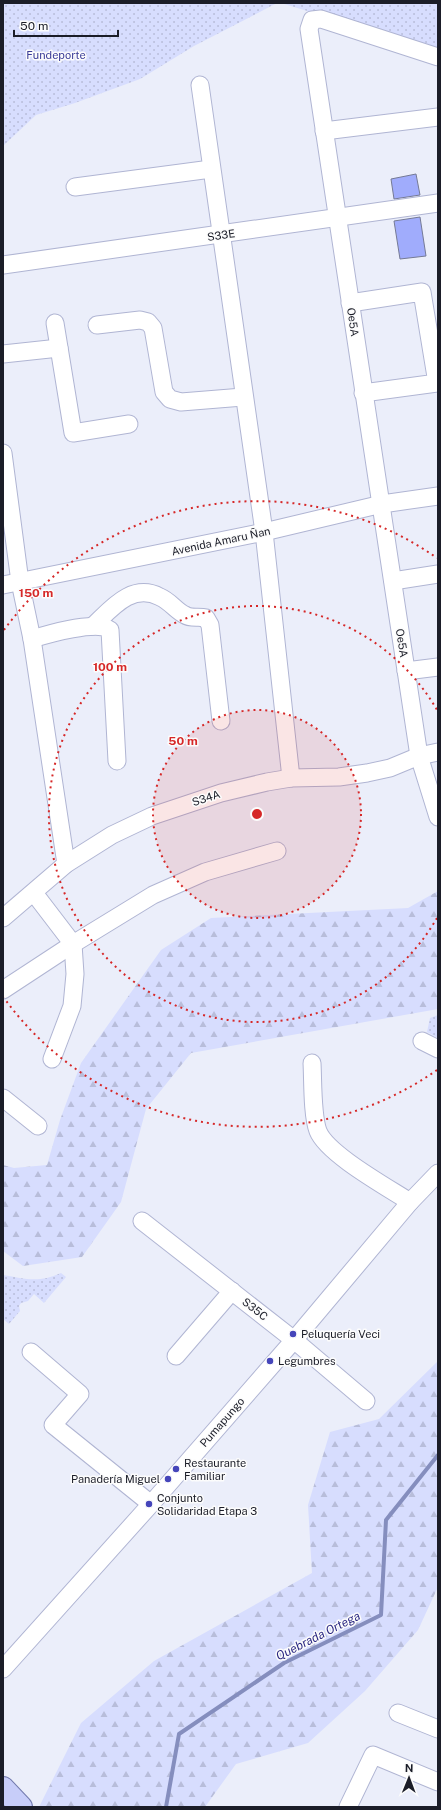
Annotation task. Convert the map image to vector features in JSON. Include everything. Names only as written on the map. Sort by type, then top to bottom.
[{"type":"main road","points":[[3,1788],[21,1807]]},
{"type":"street","name":"Oe5A","points":[[438,57],[321,19],[312,20],[309,29],[419,756],[438,817]]},
{"type":"street","points":[[200,85],[243,397],[264,532],[291,778]]},
{"type":"street","points":[[324,131],[438,117]]},
{"type":"street","points":[[75,187],[211,170]]},
{"type":"street","name":"S33E","points":[[3,265],[438,203]]},
{"type":"street","points":[[350,303],[422,292],[437,383],[364,393]]},
{"type":"street","points":[[97,325],[140,320],[151,324],[153,328],[164,392],[170,400],[181,402],[243,397]]},
{"type":"street","points":[[55,323],[73,433],[130,424]]},
{"type":"street","points":[[3,354],[59,348]]},
{"type":"street","points":[[3,453],[20,582],[32,639],[66,864]]},
{"type":"street","name":"Avenida Amaru Ñan","points":[[3,585],[264,532],[382,504],[438,496]]},
{"type":"street","points":[[393,581],[438,574]]},
{"type":"street","points":[[93,626],[121,600],[130,595],[144,593],[159,596],[172,604],[185,615],[206,618],[210,625],[221,721]]},
{"type":"street","points":[[32,639],[93,626],[106,627],[110,630],[117,761]]},
{"type":"street","points":[[406,671],[438,667]]},
{"type":"street","name":"S34A","points":[[3,918],[66,864],[112,836],[152,816],[221,793],[291,778],[339,777],[367,773],[390,768],[419,756],[438,752]]},
{"type":"street","points":[[3,990],[153,894],[205,872],[277,851]]},
{"type":"street","points":[[34,893],[73,944],[75,974],[72,1006],[52,1059]]},
{"type":"street","points":[[422,1040],[438,1050]]},
{"type":"street","points":[[312,1063],[317,1129],[322,1140],[334,1152],[410,1202]]},
{"type":"street","points":[[3,1098],[38,1126]]},
{"type":"street","name":"Pumapungo","points":[[3,1668],[151,1504],[294,1340],[410,1202],[438,1173]]},
{"type":"street","name":"S35C","points":[[142,1221],[294,1340],[366,1401]]},
{"type":"street","points":[[176,1356],[232,1291]]},
{"type":"street","points":[[31,1352],[80,1394],[53,1425],[151,1504]]},
{"type":"street","points":[[398,1713],[438,1729]]},
{"type":"street","points":[[348,1807],[373,1755],[438,1782]]},
{"type":"green space","name":"Fundeporte","points":[[3,3],[277,3],[194,46],[140,79],[75,103],[36,115],[3,146]]},
{"type":"green space","points":[[281,3],[438,3],[438,51]]},
{"type":"green space","points":[[438,891],[438,1009],[191,1053],[146,1109],[121,1202],[82,1257],[23,1266],[3,1251],[3,1165],[14,1168],[47,1165],[60,1120],[81,1063],[161,950],[211,918],[408,908]]},
{"type":"green space","points":[[438,1015],[438,1038],[427,1032],[430,1018]]},
{"type":"green space","points":[[61,1273],[66,1277],[44,1303],[34,1294],[28,1301],[21,1303],[19,1306],[20,1311],[9,1324],[3,1319],[3,1275],[26,1279],[39,1279]]},
{"type":"green space","points":[[438,1361],[438,1587],[418,1630],[365,1691],[308,1743],[236,1764],[205,1807],[39,1807],[81,1723],[154,1661],[312,1573],[308,1505],[330,1432],[379,1419]]},
{"type":"building","points":[[416,174],[420,195],[394,199],[391,179]]},
{"type":"building","points":[[420,217],[426,256],[400,259],[394,221]]},
{"type":"waterway","name":"Quebrada Ortega","points":[[166,1807],[179,1734],[284,1663],[381,1615],[386,1520],[438,1455]]},
{"type":"place","name":"Peluquería Veci","points":[[293,1334]]},
{"type":"place","name":"Legumbres","points":[[270,1361]]},
{"type":"place","name":"Restaurante Familiar","points":[[176,1469]]},
{"type":"place","name":"Panadería Miguel","points":[[168,1479]]},
{"type":"place","name":"Conjunto Solidaridad Etapa 3","points":[[149,1504]]}]
